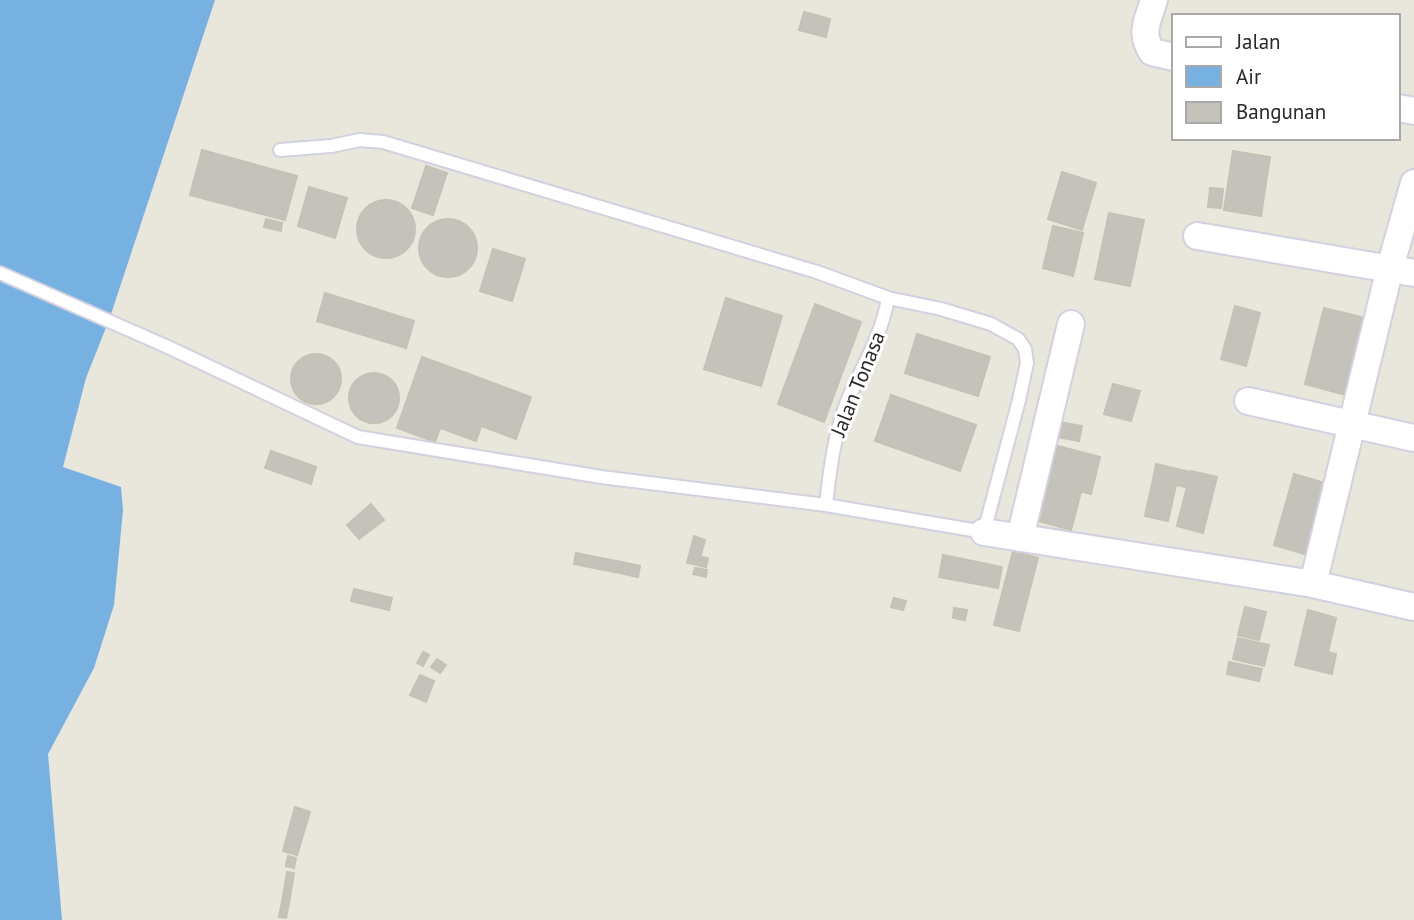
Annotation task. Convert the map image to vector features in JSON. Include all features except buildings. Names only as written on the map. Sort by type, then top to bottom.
[{"type":"street","points":[[1154,0],[1144,33],[1145,42],[1152,52],[1172,57]]},
{"type":"street","points":[[1313,584],[1353,424],[1402,271],[1414,183]]},
{"type":"street","points":[[1197,236],[1402,271]]},
{"type":"street","points":[[1020,538],[1070,324]]},
{"type":"street","points":[[1248,401],[1414,438]]},
{"type":"street","points":[[984,532],[1313,584],[1414,607]]},
{"type":"lane","points":[[0,273],[168,347],[358,437],[601,477],[826,505],[984,532],[1027,363],[1025,349],[1018,339],[991,324],[941,309],[888,298],[817,272],[383,142],[360,140],[331,146],[280,150]]},
{"type":"lane","name":"Jalan Tonasa","points":[[826,505],[831,453],[847,401],[879,335],[888,298]]},
{"type":"water","points":[[0,0],[215,0],[109,320],[86,378],[63,467],[121,487],[123,510],[114,605],[94,668],[48,754],[62,920],[0,920]]}]
